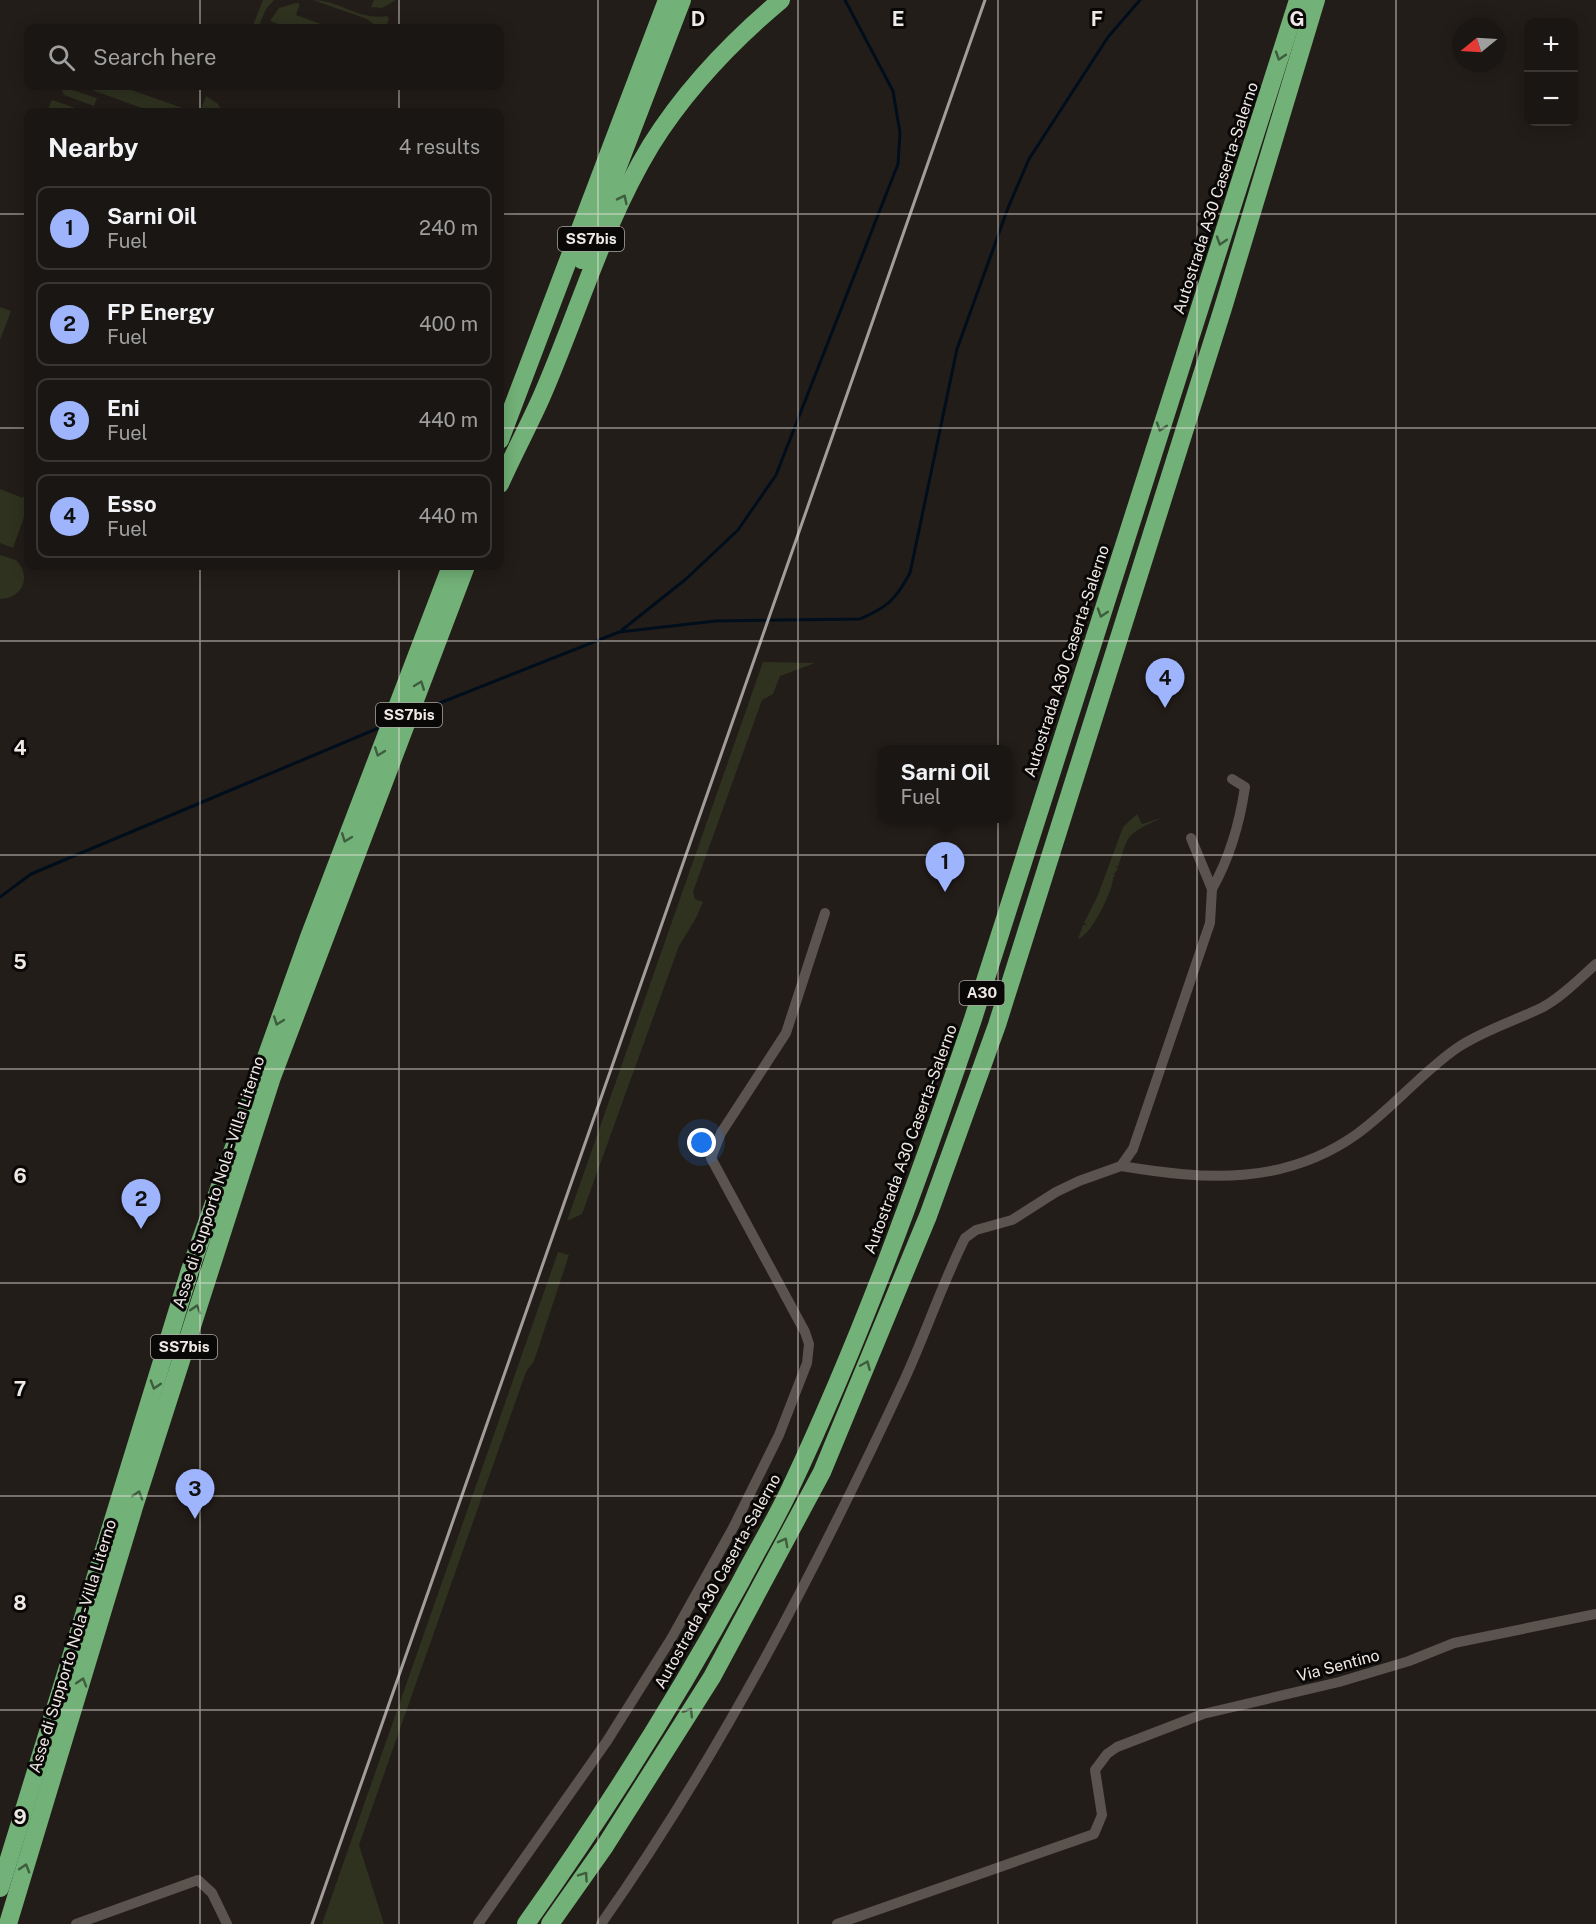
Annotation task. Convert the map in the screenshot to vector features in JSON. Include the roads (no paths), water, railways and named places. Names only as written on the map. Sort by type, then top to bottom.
[{"type":"highway","name":"SS7bis","points":[[504,429],[667,0]]},
{"type":"highway","name":"SS7bis","points":[[504,467],[682,0]]},
{"type":"highway","points":[[504,476],[541,398],[590,273],[628,188],[671,115],[700,78],[769,0]]},
{"type":"highway","points":[[742,33],[781,0]]},
{"type":"highway","name":"Autostrada A30 Caserta-Salerno","points":[[526,1924],[590,1834],[693,1670],[790,1491],[878,1287],[928,1155],[973,1019],[1298,0]]},
{"type":"highway","name":"A30","points":[[550,1924],[605,1846],[712,1677],[822,1472],[928,1216],[997,1025],[1223,308],[1316,0]]},
{"type":"highway","name":"Asse di Supporto Nola - Villa Literno","points":[[8,1924],[215,1251],[272,1077],[376,781],[416,658],[449,570]]},
{"type":"highway","name":"Asse di Supporto Nola - Villa Literno","points":[[0,1888],[190,1270],[304,948],[433,651],[464,570]]},
{"type":"street","points":[[1212,889],[1220,875],[1242,808],[1245,787],[1232,779]]},
{"type":"street","points":[[1121,1166],[1133,1149],[1143,1122],[1210,923],[1212,889],[1191,838]]},
{"type":"street","points":[[477,1924],[607,1741],[671,1639],[733,1528],[779,1435],[807,1363],[809,1344],[805,1332],[711,1158],[721,1133],[786,1033],[825,913]]},
{"type":"street","points":[[601,1924],[637,1872],[765,1663],[903,1383],[965,1238],[976,1230],[1012,1220],[1056,1192],[1079,1181],[1121,1166],[1189,1175],[1247,1176],[1308,1160],[1358,1134],[1441,1059],[1460,1046],[1545,1006],[1568,990],[1596,964]]},
{"type":"street","name":"Via Sentino","points":[[837,1924],[1095,1834],[1102,1815],[1096,1785],[1097,1767],[1117,1747],[1178,1723],[1242,1704],[1339,1682],[1409,1661],[1459,1642],[1596,1614]]},
{"type":"street","points":[[76,1924],[198,1880],[213,1893],[227,1924]]},
{"type":"waterway","points":[[622,630],[686,579],[738,530],[776,475],[898,164],[900,133],[893,91],[845,0]]},
{"type":"waterway","points":[[417,712],[619,632],[716,621],[860,619],[890,601],[910,573],[957,349],[1008,208],[1029,159],[1108,37],[1140,0]]},
{"type":"waterway","points":[[0,897],[31,874],[381,727]]},
{"type":"railway","points":[[312,1924],[985,0]]},
{"type":"place","name":"Esso","points":[[1165,708]]},
{"type":"place","name":"Sarni Oil","points":[[945,892]]},
{"type":"place","name":"FP Energy","points":[[141,1229]]},
{"type":"place","name":"Eni","points":[[195,1519]]}]
